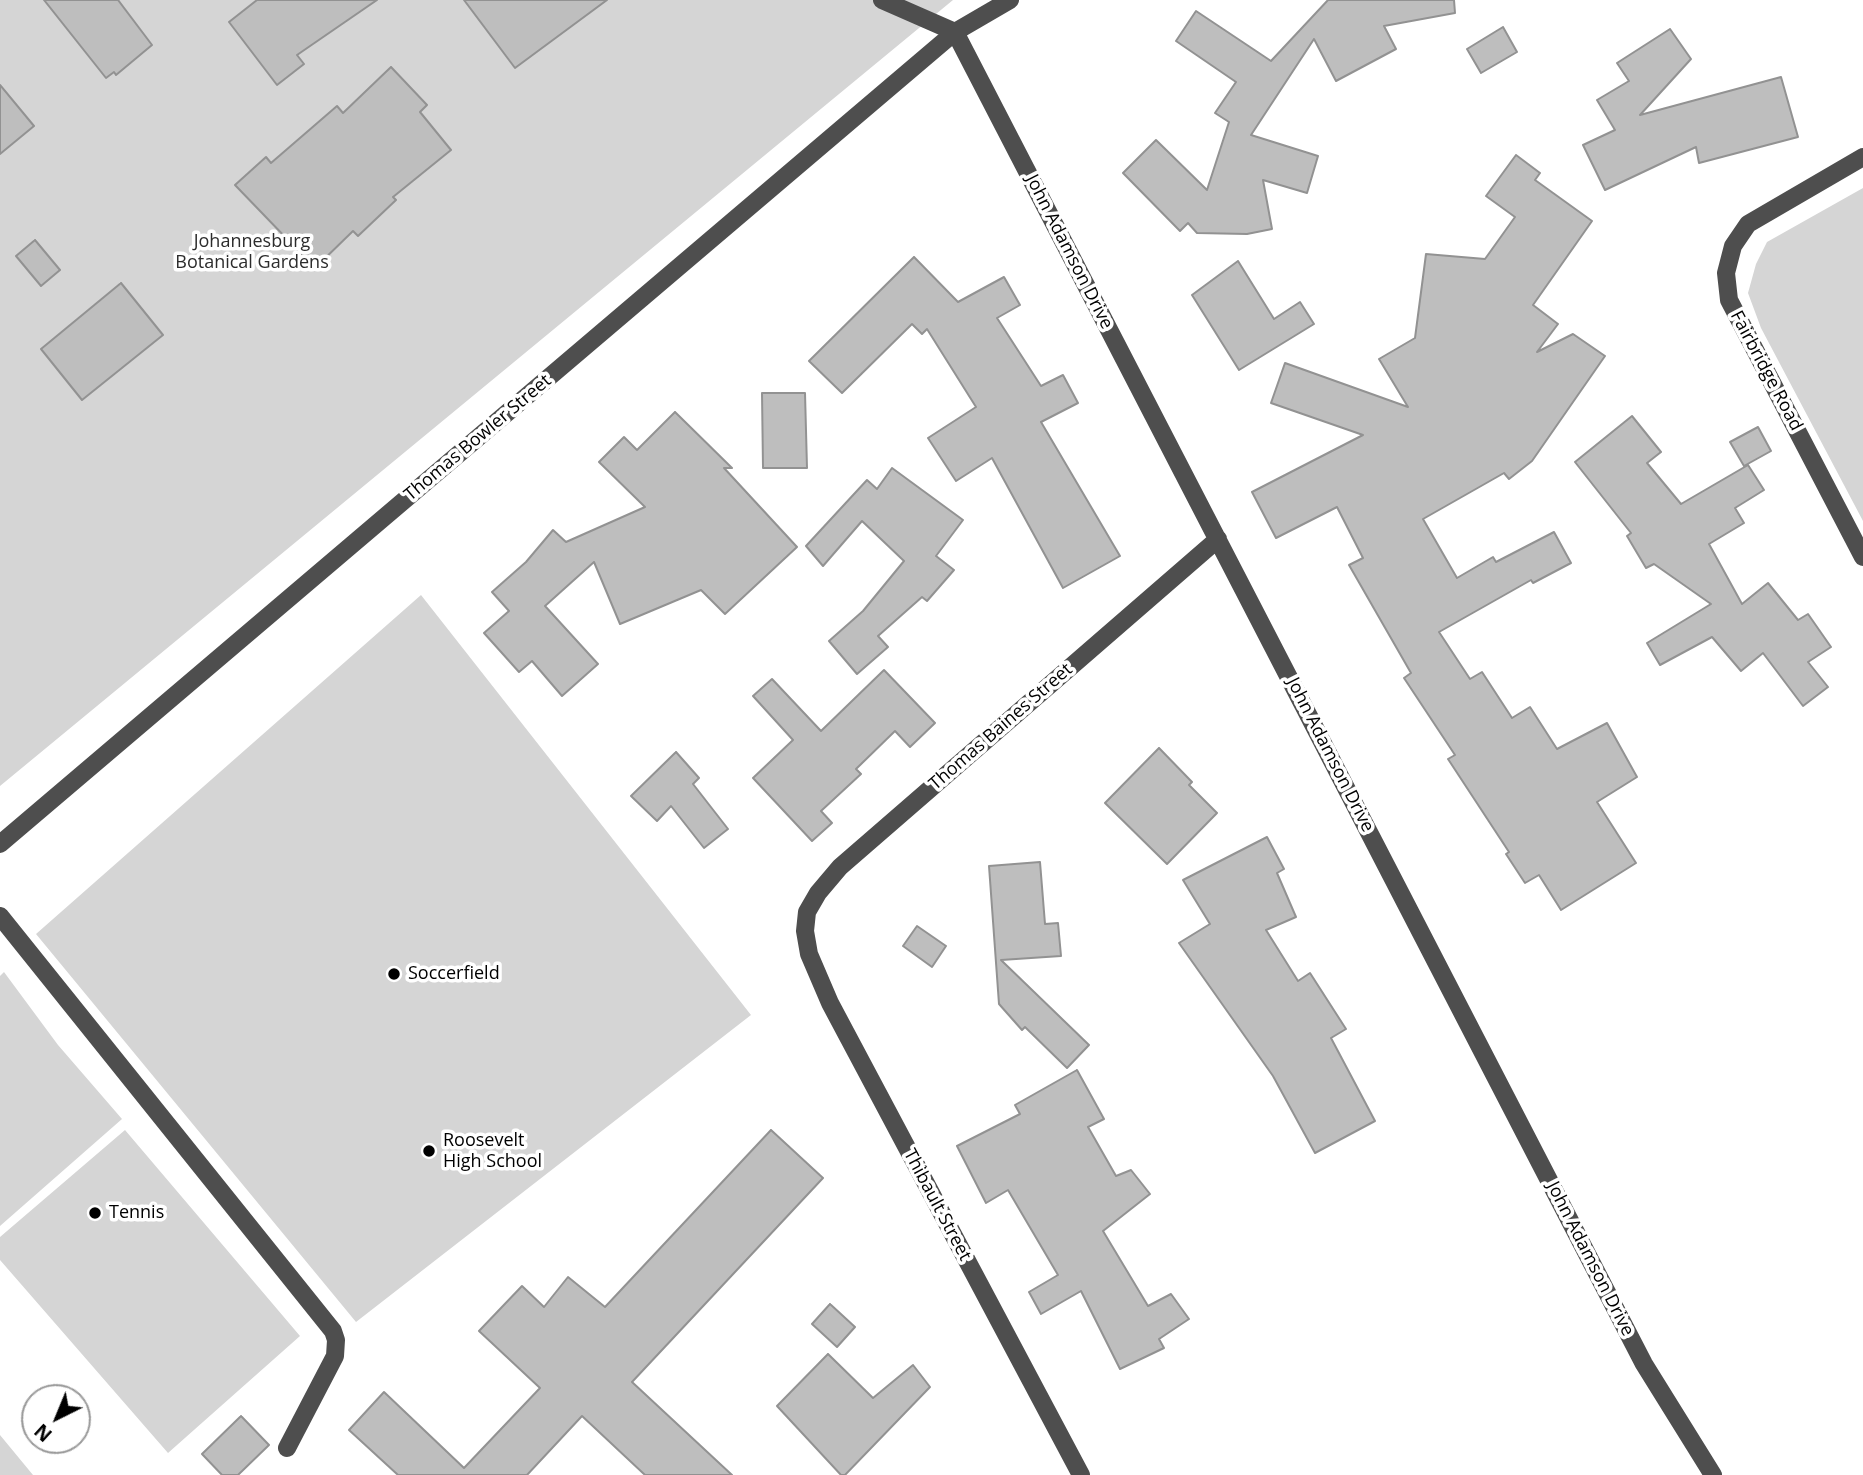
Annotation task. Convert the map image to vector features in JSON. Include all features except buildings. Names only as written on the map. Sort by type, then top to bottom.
[{"type":"street","points":[[882,0],[955,32]]},
{"type":"street","name":"Thomas Bowler Street","points":[[0,844],[955,32],[1010,0]]},
{"type":"street","name":"John Adamson Drive","points":[[955,32],[1644,1364],[1713,1475]]},
{"type":"street","name":"Fairbridge Road","points":[[1863,157],[1748,224],[1733,246],[1726,273],[1728,300],[1863,557]]},
{"type":"street","name":"Thomas Baines Street","points":[[805,931],[807,912],[818,893],[840,867],[1218,539]]},
{"type":"street","points":[[0,916],[332,1331],[336,1340],[335,1356],[287,1448]]},
{"type":"street","name":"Thibault Street","points":[[805,931],[809,954],[830,1003],[1081,1475]]},
{"type":"green space","name":"Johannesburg Botanical Gardens","points":[[0,0],[953,0],[0,786]]},
{"type":"green space","points":[[1863,188],[1863,521],[1761,328],[1748,293],[1756,264],[1767,242]]},
{"type":"green space","name":"Soccerfield","points":[[421,595],[751,1015],[356,1322],[36,934]]},
{"type":"green space","points":[[4,972],[58,1045],[122,1119],[0,1226],[0,976]]},
{"type":"green space","points":[[125,1130],[300,1336],[168,1453],[0,1260],[0,1237]]},
{"type":"green space","points":[[0,1435],[33,1475],[0,1475]]},
{"type":"place","name":"Soccerfield","points":[[394,974]]},
{"type":"place","name":"Roosevelt High School","points":[[429,1151]]},
{"type":"place","name":"Tennis","points":[[95,1213]]}]
